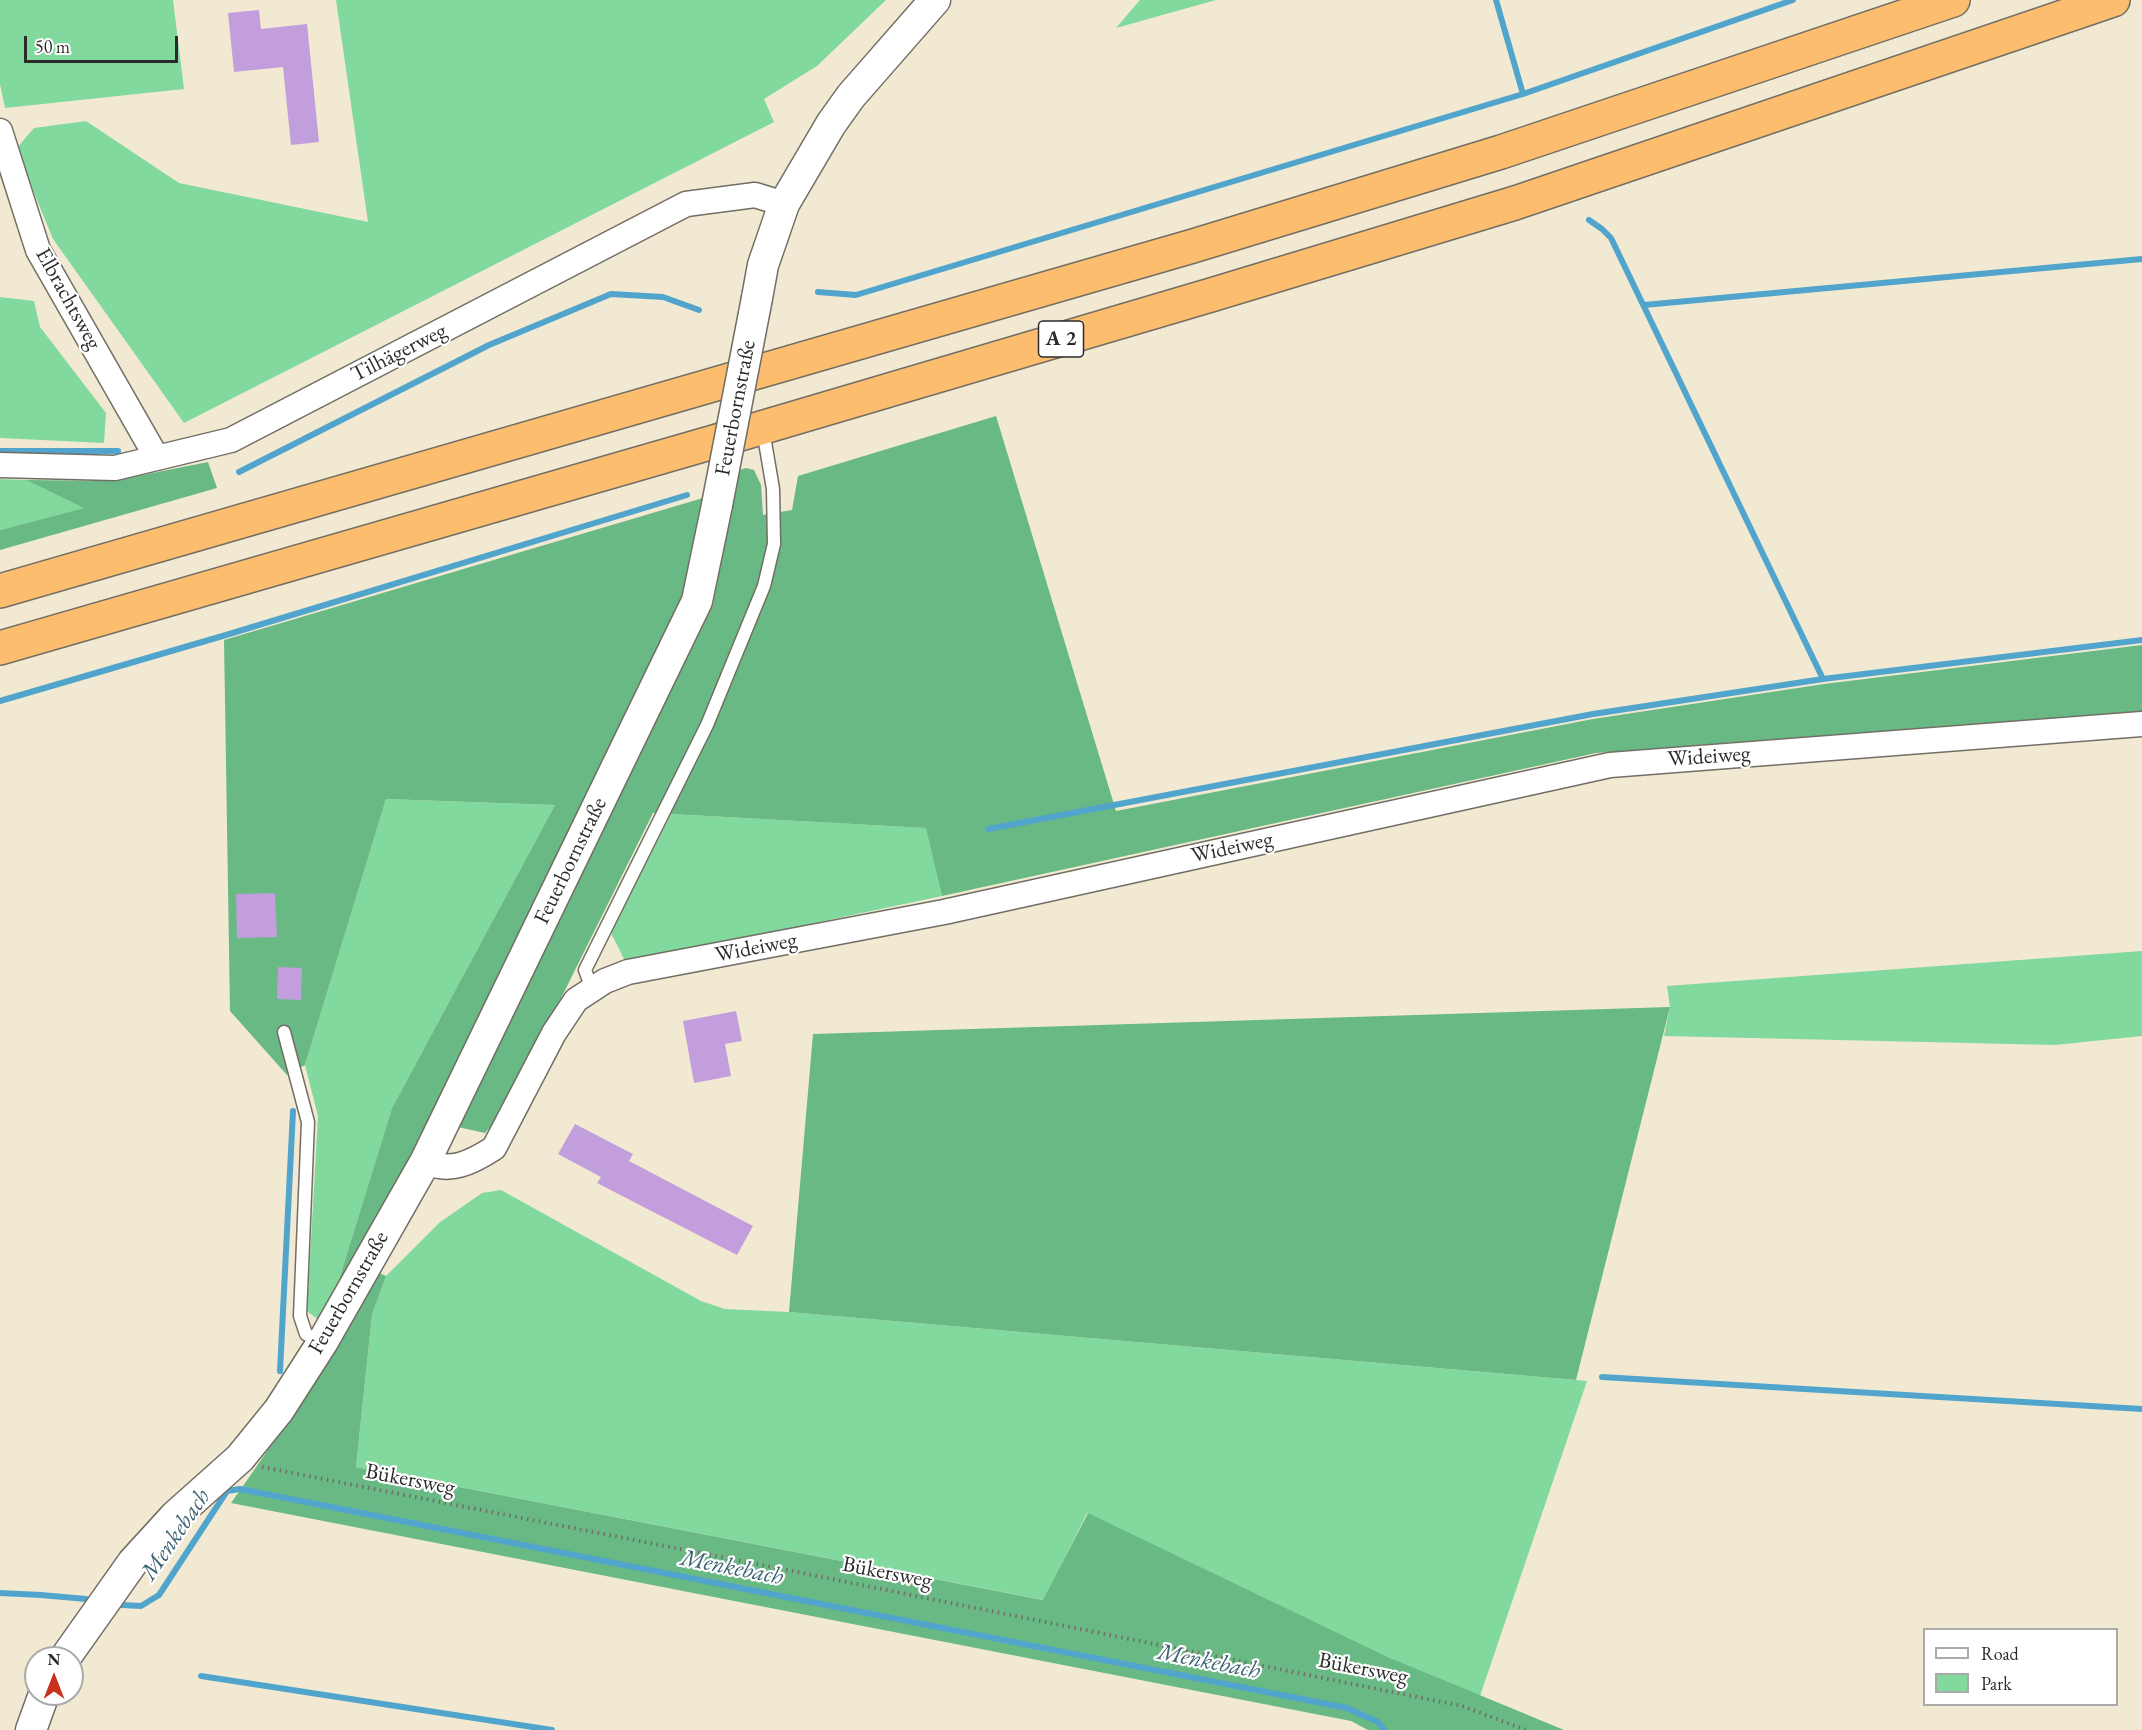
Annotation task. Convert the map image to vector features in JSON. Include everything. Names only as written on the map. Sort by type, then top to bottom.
[{"type":"highway","name":"A 2","points":[[0,591],[1227,236],[1501,152],[1953,0]]},
{"type":"highway","name":"A 2","points":[[0,648],[763,427],[1515,203],[2113,0]]},
{"type":"street","name":"Feuerbornstraße","points":[[74,1646],[133,1562],[175,1516],[240,1458],[279,1410],[322,1343],[424,1162],[697,601],[763,265],[784,204],[831,124],[851,96],[935,0]]},
{"type":"street","name":"Elbrachtsweg","points":[[0,131],[38,250],[157,458]]},
{"type":"street","name":"Tilhägerweg","points":[[0,465],[115,468],[231,440],[686,204],[755,195],[784,204]]},
{"type":"street","name":"Wideiweg","points":[[424,1162],[435,1167],[452,1168],[478,1159],[494,1148],[554,1033],[576,1000],[592,989],[628,972],[944,912],[1610,765],[2142,724]]},
{"type":"street","points":[[31,1730],[40,1706]]},
{"type":"lane","points":[[592,989],[585,970],[708,724],[764,586],[774,544],[773,489],[763,427]]},
{"type":"lane","points":[[284,1032],[308,1122],[300,1316],[306,1334],[322,1343]]},
{"type":"path","name":"Bükersweg","points":[[240,1458],[253,1466],[782,1569],[1462,1706],[1526,1730]]},
{"type":"green space","points":[[0,0],[173,0],[184,89],[5,108],[0,84]]},
{"type":"green space","points":[[336,0],[886,0],[817,66],[764,99],[774,122],[184,423],[53,239],[16,149],[34,128],[86,121],[179,183],[368,222]]},
{"type":"green space","points":[[1140,0],[1216,0],[1116,28]]},
{"type":"green space","points":[[0,297],[34,301],[40,327],[106,413],[104,443],[0,438]]},
{"type":"green space","points":[[996,416],[1116,811],[1593,719],[1824,684],[2142,645],[2142,711],[1596,753],[942,896],[926,828],[653,813],[507,1107],[485,1133],[458,1127],[713,605],[736,471],[746,468],[754,470],[761,485],[763,515],[792,510],[798,476]]},
{"type":"green space","points":[[208,462],[217,488],[0,550],[0,530],[84,508],[26,480],[112,481]]},
{"type":"green space","points":[[0,479],[26,480],[85,508],[0,530]]},
{"type":"green space","points":[[703,498],[684,597],[433,1118],[337,1286],[392,1108],[555,805],[386,799],[305,1065],[287,1075],[230,1011],[224,640]]},
{"type":"green space","points":[[386,799],[555,805],[392,1108],[337,1286],[320,1321],[307,1311],[318,1116],[305,1065]]},
{"type":"green space","points":[[671,814],[927,828],[942,896],[626,963],[611,933]]},
{"type":"green space","points":[[2142,951],[2142,1036],[2055,1045],[1664,1036],[1670,1007],[1667,986]]},
{"type":"green space","points":[[1670,1007],[1576,1380],[789,1312],[813,1034]]},
{"type":"green space","points":[[501,1190],[701,1301],[725,1309],[789,1312],[1587,1381],[1480,1696],[1388,1657],[1087,1513],[1044,1600],[356,1467],[372,1315],[386,1276],[439,1223],[482,1193]]},
{"type":"green space","points":[[377,1272],[386,1276],[372,1315],[356,1467],[1043,1600],[1088,1513],[1388,1657],[1564,1730],[1368,1730],[1351,1721],[231,1503],[307,1389]]},
{"type":"building","points":[[259,10],[261,29],[307,24],[319,142],[291,145],[283,67],[234,72],[228,13]]},
{"type":"building","points":[[275,893],[277,937],[237,938],[236,894]]},
{"type":"building","points":[[278,967],[302,968],[301,1000],[277,999]]},
{"type":"building","points":[[736,1011],[742,1041],[725,1044],[731,1076],[694,1083],[683,1021]]},
{"type":"building","points":[[575,1124],[633,1154],[629,1161],[753,1226],[737,1255],[597,1183],[601,1177],[558,1154]]},
{"type":"waterway","points":[[1496,0],[1523,94]]},
{"type":"waterway","points":[[818,292],[856,295],[1523,94],[1793,0]]},
{"type":"waterway","points":[[1589,220],[1611,238],[1823,679]]},
{"type":"waterway","points":[[1644,305],[2142,259]]},
{"type":"waterway","points":[[239,472],[489,345],[611,294],[663,297],[699,310]]},
{"type":"waterway","points":[[0,451],[118,451]]},
{"type":"waterway","points":[[0,701],[687,495]]},
{"type":"waterway","points":[[988,829],[1593,714],[1823,679],[2142,640]]},
{"type":"waterway","points":[[280,1371],[293,1111]]},
{"type":"waterway","points":[[1602,1377],[2142,1409]]},
{"type":"waterway","name":"Menkebach","points":[[122,1605],[141,1606],[159,1595],[227,1491],[240,1489],[1347,1708],[1378,1722],[1384,1730]]},
{"type":"waterway","name":"Menkebach","points":[[0,1593],[86,1599]]},
{"type":"waterway","points":[[201,1676],[552,1730]]}]
